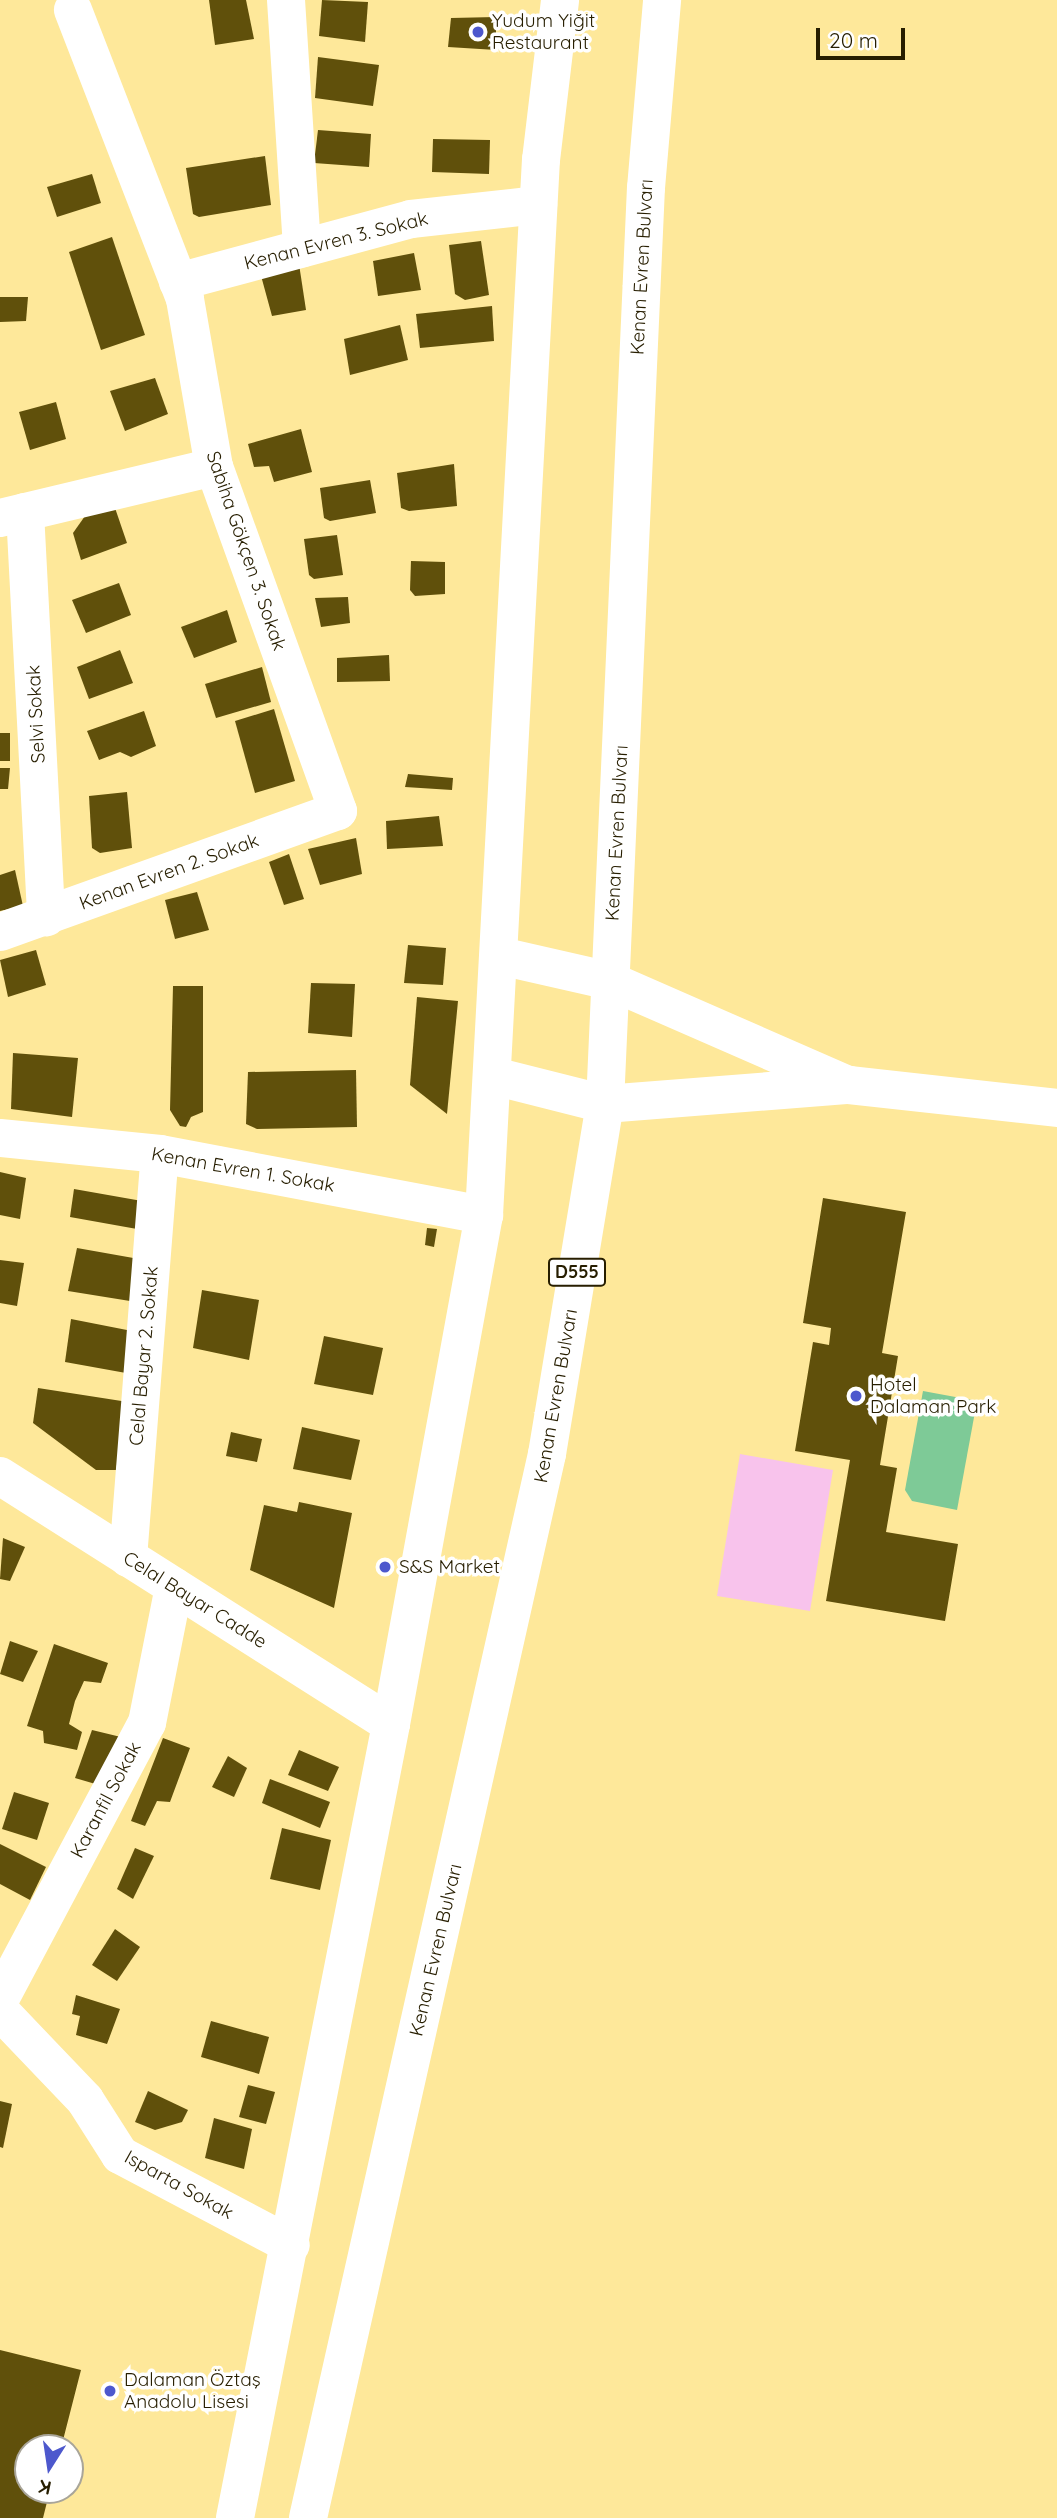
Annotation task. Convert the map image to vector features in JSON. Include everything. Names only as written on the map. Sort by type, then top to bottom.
[{"type":"street","points":[[286,0],[302,248]]},
{"type":"street","points":[[235,2518],[291,2245],[391,1724],[484,1215],[494,1076],[538,205],[560,0]]},
{"type":"street","name":"Kenan Evren Bulvarı","points":[[308,2518],[547,1454],[605,1104],[646,188],[662,0]]},
{"type":"street","name":"Sabiha Gökçen 3. Sokak","points":[[78,3],[178,282],[214,467],[338,811]]},
{"type":"street","name":"Kenan Evren 3. Sokak","points":[[178,282],[411,219],[538,205]]},
{"type":"street","points":[[12,515],[214,467]]},
{"type":"street","name":"Selvi Sokak","points":[[12,515],[46,917]]},
{"type":"street","name":"Kenan Evren 2. Sokak","points":[[0,932],[338,811]]},
{"type":"street","points":[[500,956],[610,981],[849,1085]]},
{"type":"street","points":[[494,1076],[605,1104],[849,1085],[1057,1108]]},
{"type":"street","name":"Kenan Evren 1. Sokak","points":[[0,1138],[160,1154],[484,1215]]},
{"type":"street","name":"Celal Bayar 2. Sokak","points":[[128,1558],[160,1154]]},
{"type":"street","name":"Celal Bayar Cadde","points":[[0,1476],[391,1724]]},
{"type":"street","name":"Karanfil Sokak","points":[[0,1999],[147,1723],[174,1587]]},
{"type":"street","name":"Isparta Sokak","points":[[0,2011],[85,2100],[120,2155],[291,2245]]},
{"type":"shaded area","points":[[923,1391],[977,1401],[957,1510],[912,1501],[905,1490]]},
{"type":"shaded area","points":[[740,1454],[833,1470],[810,1611],[717,1596]]},
{"type":"building","points":[[209,0],[246,0],[254,39],[215,45]]},
{"type":"building","points":[[322,0],[368,2],[365,42],[319,36]]},
{"type":"building","points":[[496,17],[496,50],[448,47],[451,18]]},
{"type":"building","points":[[318,57],[379,65],[373,106],[315,98]]},
{"type":"building","points":[[318,130],[371,134],[369,167],[314,163]]},
{"type":"building","points":[[433,139],[490,140],[489,174],[432,172]]},
{"type":"building","points":[[265,156],[271,205],[199,217],[193,214],[186,168]]},
{"type":"building","points":[[92,174],[101,203],[57,217],[47,187]]},
{"type":"building","points":[[112,237],[145,335],[101,350],[69,252]]},
{"type":"building","points":[[481,241],[489,295],[465,300],[455,294],[449,245]]},
{"type":"building","points":[[414,253],[421,290],[378,296],[373,261]]},
{"type":"building","points":[[299,264],[306,310],[272,316],[260,272]]},
{"type":"building","points":[[0,297],[28,297],[26,321],[0,322]]},
{"type":"building","points":[[492,306],[494,341],[420,348],[416,314]]},
{"type":"building","points":[[400,325],[408,360],[350,375],[344,339]]},
{"type":"building","points":[[155,378],[168,414],[125,431],[110,391]]},
{"type":"building","points":[[56,402],[66,439],[30,450],[19,412]]},
{"type":"building","points":[[301,429],[312,472],[274,482],[269,466],[254,467],[248,444]]},
{"type":"building","points":[[454,464],[457,506],[409,511],[401,508],[397,473]]},
{"type":"building","points":[[370,480],[376,513],[330,521],[324,518],[320,488]]},
{"type":"building","points":[[114,505],[127,543],[81,560],[73,533],[85,516]]},
{"type":"building","points":[[337,535],[343,575],[314,579],[309,575],[304,539]]},
{"type":"building","points":[[411,561],[445,562],[445,594],[415,596],[410,590]]},
{"type":"building","points":[[119,583],[131,615],[86,633],[72,600]]},
{"type":"building","points":[[348,597],[350,623],[321,627],[315,598]]},
{"type":"building","points":[[227,610],[237,642],[194,658],[181,627]]},
{"type":"building","points":[[120,650],[133,683],[89,699],[77,667]]},
{"type":"building","points":[[389,655],[390,681],[337,682],[337,658]]},
{"type":"building","points":[[262,667],[271,702],[216,718],[205,684]]},
{"type":"building","points":[[274,709],[295,781],[255,793],[235,721]]},
{"type":"building","points":[[144,711],[156,746],[131,757],[120,752],[99,760],[87,731]]},
{"type":"building","points":[[0,733],[10,733],[10,761],[0,761]]},
{"type":"building","points":[[0,768],[10,768],[8,789],[0,789]]},
{"type":"building","points":[[408,774],[453,778],[452,790],[405,787]]},
{"type":"building","points":[[127,792],[132,848],[100,853],[92,848],[89,796]]},
{"type":"building","points":[[439,816],[443,846],[387,849],[386,821]]},
{"type":"building","points":[[356,838],[362,874],[320,885],[308,849]]},
{"type":"building","points":[[289,854],[304,899],[284,905],[269,862]]},
{"type":"building","points":[[15,870],[23,906],[0,911],[0,875]]},
{"type":"building","points":[[197,892],[209,930],[175,939],[165,900]]},
{"type":"building","points":[[408,945],[446,948],[443,985],[404,983]]},
{"type":"building","points":[[36,950],[46,985],[8,997],[0,960]]},
{"type":"building","points":[[311,983],[355,984],[352,1037],[308,1033]]},
{"type":"building","points":[[173,986],[203,986],[203,1112],[191,1117],[186,1127],[180,1126],[170,1110]]},
{"type":"building","points":[[417,997],[458,1001],[447,1114],[410,1085]]},
{"type":"building","points":[[13,1053],[78,1058],[72,1117],[11,1109]]},
{"type":"building","points":[[356,1070],[357,1127],[257,1129],[246,1124],[248,1072]]},
{"type":"building","points":[[0,1172],[26,1178],[20,1219],[0,1215]]},
{"type":"building","points":[[74,1189],[142,1201],[137,1229],[70,1217]]},
{"type":"building","points":[[823,1198],[906,1212],[882,1353],[898,1356],[880,1465],[897,1468],[886,1532],[958,1544],[945,1621],[826,1601],[850,1460],[795,1451],[813,1342],[829,1345],[831,1328],[803,1323]]},
{"type":"building","points":[[427,1228],[437,1229],[434,1247],[425,1245]]},
{"type":"building","points":[[77,1248],[139,1259],[130,1301],[68,1291]]},
{"type":"building","points":[[0,1260],[24,1263],[17,1306],[0,1303]]},
{"type":"building","points":[[202,1290],[259,1300],[249,1360],[193,1348]]},
{"type":"building","points":[[71,1319],[132,1331],[126,1373],[65,1362]]},
{"type":"building","points":[[324,1336],[383,1348],[373,1395],[314,1384]]},
{"type":"building","points":[[38,1388],[128,1402],[116,1470],[96,1470],[33,1423]]},
{"type":"building","points":[[302,1427],[360,1440],[351,1480],[293,1469]]},
{"type":"building","points":[[231,1432],[262,1439],[257,1462],[226,1456]]},
{"type":"building","points":[[299,1502],[352,1513],[334,1608],[250,1570],[264,1505],[297,1512]]},
{"type":"building","points":[[3,1538],[25,1547],[10,1581],[0,1579]]},
{"type":"building","points":[[10,1641],[38,1651],[23,1682],[0,1674]]},
{"type":"building","points":[[54,1644],[108,1663],[101,1683],[84,1681],[75,1701],[69,1724],[82,1732],[77,1750],[44,1743],[43,1731],[27,1726]]},
{"type":"building","points":[[92,1730],[125,1738],[109,1788],[75,1778]]},
{"type":"building","points":[[163,1738],[190,1748],[170,1802],[157,1801],[145,1826],[131,1821]]},
{"type":"building","points":[[299,1750],[339,1767],[328,1791],[288,1775]]},
{"type":"building","points":[[228,1756],[247,1768],[234,1797],[212,1787]]},
{"type":"building","points":[[270,1779],[330,1802],[320,1828],[262,1803]]},
{"type":"building","points":[[14,1792],[49,1803],[37,1840],[2,1829]]},
{"type":"building","points":[[282,1828],[331,1840],[320,1890],[270,1879]]},
{"type":"building","points":[[0,1844],[46,1867],[30,1900],[0,1884]]},
{"type":"building","points":[[135,1848],[154,1856],[133,1899],[117,1889]]},
{"type":"building","points":[[115,1929],[140,1947],[117,1981],[92,1965]]},
{"type":"building","points":[[76,1995],[120,2009],[107,2044],[76,2035],[80,2016],[72,2014]]},
{"type":"building","points":[[211,2021],[269,2037],[259,2074],[201,2057]]},
{"type":"building","points":[[248,2085],[275,2092],[266,2124],[239,2117]]},
{"type":"building","points":[[148,2091],[188,2110],[182,2122],[155,2130],[135,2122]]},
{"type":"building","points":[[0,2101],[12,2104],[3,2148],[0,2147]]},
{"type":"building","points":[[214,2118],[252,2129],[244,2169],[205,2158]]},
{"type":"building","points":[[0,2350],[81,2370],[65,2434],[14,2434],[14,2504],[46,2504],[43,2518],[0,2518]]},
{"type":"place","name":"Yudum Yiğit Restaurant","points":[[478,32]]},
{"type":"place","name":"Hotel Dalaman Park","points":[[856,1396]]},
{"type":"place","name":"S&S Market","points":[[385,1567]]},
{"type":"place","name":"Dalaman Öztaş Anadolu Lisesi","points":[[110,2391]]}]
